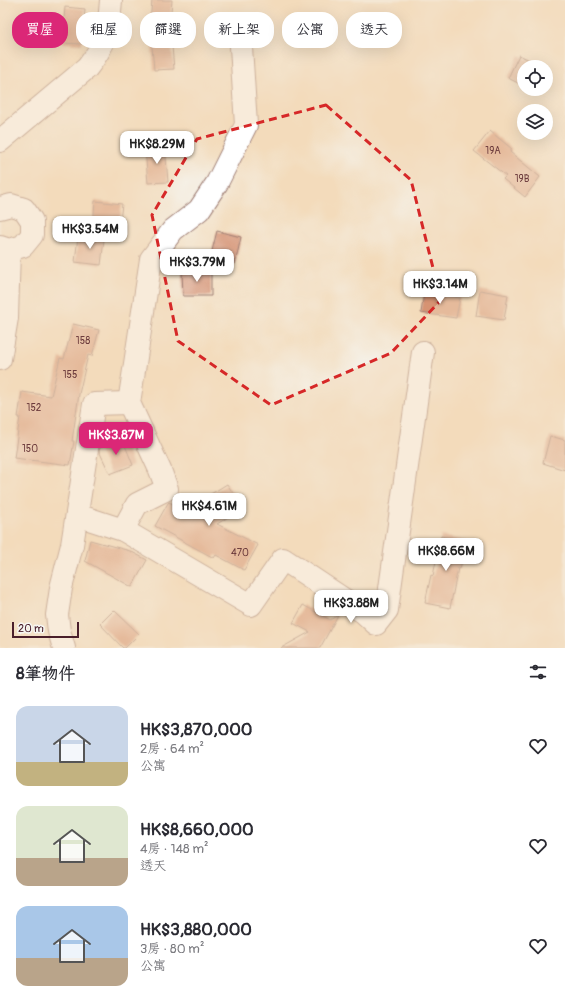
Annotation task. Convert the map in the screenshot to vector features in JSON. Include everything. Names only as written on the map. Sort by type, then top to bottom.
[{"type":"street","points":[[0,141],[86,68],[98,54],[105,40],[110,20],[111,0]]},
{"type":"street","points":[[123,530],[137,504],[167,489],[160,470],[129,403],[151,259],[174,230],[199,210],[217,183],[246,125],[241,48]]},
{"type":"street","points":[[0,208],[11,205],[24,209],[32,221],[32,235],[23,246],[5,249],[7,318],[0,359]]},
{"type":"street","points":[[77,515],[123,530],[251,605],[283,559],[363,612],[376,624],[387,610],[423,352]]},
{"type":"street","points":[[64,648],[59,631],[57,614],[61,588],[72,545],[94,404],[129,403]]},
{"type":"highlighted area","points":[[326,105],[411,180],[441,300],[391,353],[271,405],[178,341],[152,215],[197,139]]},
{"type":"building","points":[[152,0],[172,0],[171,12],[151,12]]},
{"type":"building","points":[[65,7],[85,9],[85,12],[76,12],[76,44],[68,43],[68,12],[65,12]]},
{"type":"building","points":[[152,48],[172,48],[174,69],[154,70]]},
{"type":"building","points":[[519,55],[529,60],[517,60],[517,82],[508,78]]},
{"type":"building","points":[[490,131],[512,149],[510,152],[540,177],[525,197],[503,179],[506,176],[474,151]]},
{"type":"building","points":[[165,146],[168,182],[148,183],[145,148]]},
{"type":"building","points":[[95,201],[122,204],[119,230],[93,227]]},
{"type":"building","points":[[217,231],[241,237],[235,264],[210,259]]},
{"type":"building","points":[[78,236],[104,239],[101,265],[75,262]]},
{"type":"building","points":[[182,271],[211,271],[211,296],[183,296]]},
{"type":"building","points":[[480,290],[508,295],[504,320],[476,316]]},
{"type":"building","points":[[424,293],[460,298],[456,318],[421,313]]},
{"type":"building","points":[[73,324],[99,330],[92,356],[88,355],[79,394],[70,465],[14,458],[22,392],[51,396],[60,358],[64,359]]},
{"type":"building","points":[[550,436],[565,440],[565,470],[543,463]]},
{"type":"building","points":[[122,438],[133,465],[110,474],[99,451],[100,448]]},
{"type":"building","points":[[227,484],[243,508],[217,524],[258,545],[244,570],[216,555],[214,558],[155,526],[169,502],[185,510]]},
{"type":"building","points":[[441,536],[466,541],[460,569],[458,568],[450,608],[425,603],[431,575],[433,576]]},
{"type":"building","points":[[90,540],[130,551],[147,560],[132,587],[85,561]]},
{"type":"building","points":[[303,605],[330,620],[338,615],[320,648],[281,648],[310,632],[293,623]]},
{"type":"building","points":[[114,610],[139,634],[125,648],[123,648],[100,624]]}]
